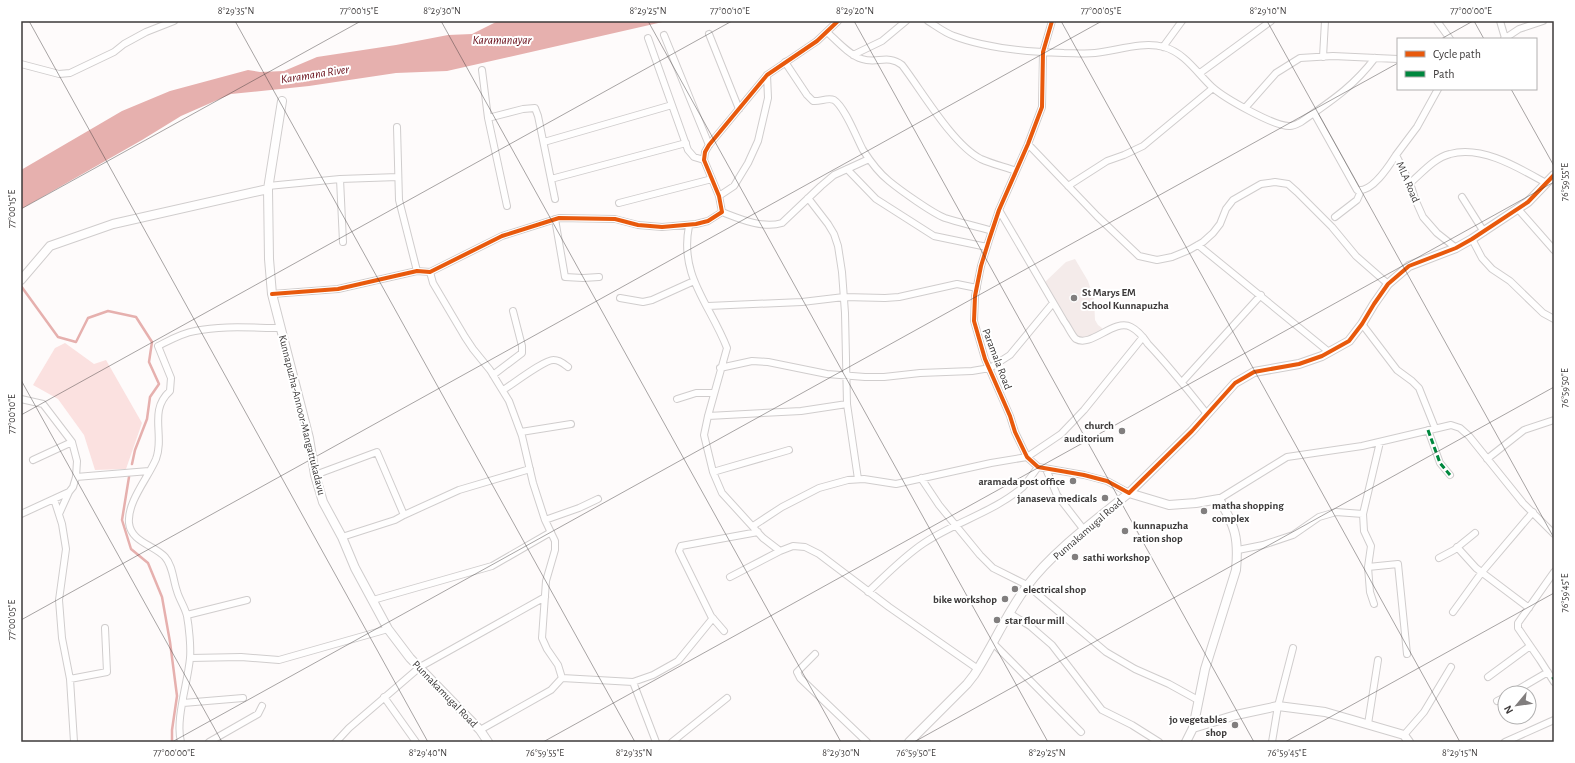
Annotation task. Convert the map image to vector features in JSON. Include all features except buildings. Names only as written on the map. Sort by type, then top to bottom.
[{"type":"street","points":[[21,64],[59,74],[70,73],[114,52],[124,44],[146,32],[174,21]]},
{"type":"street","points":[[722,212],[719,196],[704,160],[705,152],[709,145],[767,75],[817,41],[838,21]]},
{"type":"street","points":[[853,54],[882,41],[906,21]]},
{"type":"street","points":[[928,21],[952,36],[997,47],[1043,52],[1094,53],[1146,46],[1163,47],[1172,50],[1193,66],[1213,88],[1245,108],[1289,126],[1294,126],[1342,93],[1363,74],[1375,58]]},
{"type":"street","name":"Paramala Road","points":[[1038,467],[1027,457],[1015,432],[1010,416],[985,359],[974,321],[977,288],[992,231],[999,210],[1042,108],[1043,52],[1052,21]]},
{"type":"street","points":[[1163,47],[1182,21]]},
{"type":"street","points":[[1200,73],[1271,21]]},
{"type":"street","points":[[1323,57],[1325,21]]},
{"type":"street","points":[[1437,21],[1449,38]]},
{"type":"street","points":[[1500,21],[1504,38]]},
{"type":"street","points":[[1506,38],[1519,29],[1543,21]]},
{"type":"street","points":[[827,32],[853,54],[862,59],[870,61],[888,59],[896,61],[902,65],[961,144],[981,159],[1016,170]]},
{"type":"street","points":[[709,34],[739,109]]},
{"type":"street","points":[[664,36],[709,145]]},
{"type":"street","points":[[648,38],[688,150],[694,157],[704,160]]},
{"type":"street","points":[[1245,108],[1276,73],[1300,58],[1397,58]]},
{"type":"street","points":[[785,62],[807,95],[813,101],[816,102],[828,99],[834,100],[846,115],[864,152],[888,180],[944,218],[972,224],[992,231]]},
{"type":"street","points":[[482,70],[488,118],[507,206]]},
{"type":"street","points":[[719,196],[734,186],[748,163],[758,141],[768,98],[767,75]]},
{"type":"street","points":[[1068,186],[1107,161],[1143,146],[1213,88]]},
{"type":"street","name":"MLA Road","points":[[1437,90],[1417,127],[1396,155],[1410,183],[1423,217],[1437,233],[1456,248]]},
{"type":"street","name":"Kunnapuzha-Annoor-Mangattukadavu","points":[[282,102],[268,187],[269,259],[272,294],[309,438],[315,475],[323,502],[342,537],[355,568],[388,629],[400,647]]},
{"type":"street","points":[[544,142],[672,105]]},
{"type":"street","points":[[488,118],[523,109],[535,108],[544,142],[554,199]]},
{"type":"street","points":[[1314,113],[1357,190],[1361,191]]},
{"type":"street","points":[[397,127],[399,200],[417,271]]},
{"type":"street","points":[[551,179],[686,143]]},
{"type":"street","points":[[1028,144],[1097,216],[1139,256],[1156,260],[1172,257],[1189,250],[1208,237],[1220,224],[1226,209],[1233,200],[1261,184],[1275,182],[1288,184],[1298,192],[1332,227],[1356,256],[1388,284]]},
{"type":"street","points":[[1410,183],[1435,161],[1450,154],[1464,153],[1493,157],[1519,168],[1546,183]]},
{"type":"street","points":[[1335,217],[1357,200],[1361,191],[1381,176],[1396,155]]},
{"type":"street","points":[[722,212],[753,223],[776,225],[787,219],[834,175],[870,159]]},
{"type":"street","points":[[847,170],[876,199],[934,236],[987,247]]},
{"type":"street","points":[[868,592],[905,556],[924,542],[955,524],[988,510],[1010,496],[1024,486],[1038,467],[1084,475],[1107,482],[1129,494],[1235,383],[1254,372],[1300,364],[1329,352],[1349,341],[1388,284],[1409,266],[1456,248],[1484,232],[1528,202],[1554,175]]},
{"type":"street","points":[[21,280],[50,246],[113,224],[268,187],[340,179],[398,177]]},
{"type":"street","points":[[340,179],[342,242]]},
{"type":"street","points":[[619,203],[712,180]]},
{"type":"street","points":[[1462,197],[1484,232]]},
{"type":"street","points":[[808,198],[828,224],[834,234],[838,246],[844,296],[847,404],[858,479]]},
{"type":"street","points":[[1518,209],[1554,250]]},
{"type":"street","points":[[999,210],[1053,303],[1076,339],[1082,341],[1094,338],[1108,330],[1123,325],[1131,326],[1143,337],[1182,382],[1207,414]]},
{"type":"street","points":[[272,294],[338,289],[417,271],[430,272],[502,236],[555,219],[615,219],[638,225],[662,228],[689,226],[708,221],[722,212]]},
{"type":"street","points":[[555,219],[565,277],[583,278],[599,276]]},
{"type":"street","points":[[689,226],[687,248],[691,274],[708,306],[727,348],[725,359],[720,368],[704,435],[713,472],[722,493],[758,532],[780,552]]},
{"type":"street","points":[[1472,239],[1482,258],[1492,269],[1510,282],[1543,313],[1554,319]]},
{"type":"street","points":[[1198,245],[1329,352]]},
{"type":"street","points":[[430,272],[433,283],[465,337],[503,390],[521,432],[530,470],[545,520],[555,541],[555,550],[546,581],[542,638],[547,649],[558,665],[562,678]]},
{"type":"street","points":[[620,298],[643,302],[694,281]]},
{"type":"street","points":[[708,306],[796,303],[844,296],[886,298],[899,297],[958,284],[977,288]]},
{"type":"street","points":[[1182,382],[1261,295]]},
{"type":"street","points":[[720,368],[752,361],[768,362],[827,374],[884,377],[920,373],[972,371],[990,368],[1010,355],[1053,303]]},
{"type":"street","points":[[493,375],[522,353],[522,346],[513,311]]},
{"type":"street","points":[[1362,324],[1397,370],[1412,380],[1419,388],[1435,428]]},
{"type":"street","points":[[181,742],[180,736],[183,702],[190,658],[187,615],[177,591],[169,563],[165,556],[143,543],[130,528],[129,515],[156,458],[159,444],[159,409],[164,397],[170,391],[171,378],[158,346],[182,334],[200,330],[281,328]]},
{"type":"street","points":[[753,526],[782,507],[819,488],[848,480],[879,480],[896,484],[1027,457],[1061,434],[1080,415],[1143,337]]},
{"type":"street","points":[[503,390],[542,364],[553,360],[560,361],[568,367]]},
{"type":"street","points":[[678,399],[696,392],[714,393]]},
{"type":"street","points":[[21,398],[43,404],[72,442],[77,461],[76,477],[73,487],[69,492],[59,514]]},
{"type":"street","points":[[708,416],[801,411],[847,404]]},
{"type":"street","points":[[1487,459],[1524,430],[1554,420]]},
{"type":"street","points":[[521,432],[572,424]]},
{"type":"street","points":[[1186,742],[1193,728],[1205,669],[1236,570],[1238,550],[1237,538],[1219,499],[1287,457],[1380,442],[1451,425],[1460,428],[1523,503],[1554,534]]},
{"type":"street","points":[[1428,430],[1440,463],[1450,475]]},
{"type":"street","points":[[33,460],[72,442]]},
{"type":"street","points":[[1374,604],[1370,592],[1368,567],[1372,546],[1364,531],[1363,514],[1380,442]]},
{"type":"street","points":[[713,472],[789,450]]},
{"type":"street","points":[[315,475],[378,452],[404,515]]},
{"type":"street","points":[[1046,468],[1057,495],[1084,530]]},
{"type":"street","points":[[342,537],[395,520],[459,490],[530,470]]},
{"type":"street","points":[[76,477],[149,471]]},
{"type":"street","points":[[921,478],[939,505],[980,555],[993,568],[1027,585],[1106,652],[1135,669],[1169,684],[1198,700]]},
{"type":"street","points":[[21,514],[69,492]]},
{"type":"street","name":"Punnakamugal Road","points":[[909,742],[967,684],[993,643],[1009,612],[1027,585],[1084,530],[1129,494],[1169,505],[1196,503],[1219,499]]},
{"type":"street","points":[[54,499],[59,514],[66,549],[59,600],[62,638],[70,679],[74,742]]},
{"type":"street","points":[[545,520],[579,508],[598,499]]},
{"type":"street","points":[[1238,550],[1263,545],[1293,535],[1320,517],[1336,512],[1363,514]]},
{"type":"street","points":[[1453,612],[1482,572],[1533,512]]},
{"type":"street","points":[[373,600],[492,566],[551,532]]},
{"type":"street","points":[[724,631],[713,618],[679,551],[681,546],[758,532]]},
{"type":"street","points":[[1439,558],[1457,547],[1475,532]]},
{"type":"street","points":[[730,577],[793,546],[805,547],[819,554],[868,592],[978,668]]},
{"type":"street","points":[[1457,547],[1482,572],[1529,608]]},
{"type":"street","points":[[1368,567],[1398,564],[1407,654]]},
{"type":"street","points":[[1553,680],[1518,628],[1518,623],[1554,572]]},
{"type":"street","points":[[336,742],[420,667],[545,597]]},
{"type":"street","points":[[187,615],[247,600]]},
{"type":"street","points":[[1009,612],[1030,626],[1052,645],[1102,710],[1132,725],[1159,742]]},
{"type":"street","points":[[562,678],[633,682],[653,675],[678,661],[713,618]]},
{"type":"street","points":[[70,679],[107,672],[105,628]]},
{"type":"street","points":[[190,658],[241,657],[279,660],[388,629]]},
{"type":"street","points":[[993,643],[1081,732]]},
{"type":"street","points":[[1488,677],[1530,646]]},
{"type":"street","name":"Punnakamugal Road","points":[[400,647],[480,730],[488,742]]},
{"type":"street","points":[[1272,742],[1278,706],[1293,648]]},
{"type":"street","points":[[815,654],[797,672],[800,678],[867,742]]},
{"type":"street","points":[[1368,724],[1378,660]]},
{"type":"street","points":[[1193,728],[1236,715],[1278,706],[1325,712],[1368,724],[1407,739],[1450,667]]},
{"type":"street","points":[[1526,685],[1548,672]]},
{"type":"street","points":[[480,730],[551,690],[562,678]]},
{"type":"street","points":[[633,682],[656,742]]},
{"type":"street","points":[[183,702],[243,698]]},
{"type":"street","points":[[384,698],[416,742]]},
{"type":"street","points":[[672,742],[727,698]]},
{"type":"street","points":[[209,742],[258,714],[262,706]]},
{"type":"street","points":[[1505,742],[1554,720]]},
{"type":"shaded area","name":"St Marys EM School Kunnapuzha","points":[[1075,259],[1088,281],[1094,299],[1095,320],[1102,328],[1102,331],[1085,338],[1077,337],[1045,282],[1066,262]]},
{"type":"shaded area","points":[[65,343],[94,364],[106,360],[142,423],[126,469],[95,470],[84,435],[58,399],[33,385],[55,348]]},
{"type":"water","name":"Karamanayar","points":[[498,21],[667,21],[447,71],[396,73],[309,86],[231,94],[181,116],[21,209],[21,170],[122,111],[170,91],[248,70],[260,72],[284,71],[317,57],[396,45],[448,35],[472,34]]},
{"type":"waterway","points":[[21,286],[58,337],[76,342],[88,318],[108,311],[136,317],[152,342],[149,362],[159,384],[150,397],[147,419],[135,450],[132,464]]},
{"type":"waterway","points":[[129,477],[122,520],[131,549],[148,563],[162,597],[170,642],[177,696],[172,730],[172,742]]},
{"type":"marked path","points":[[1428,430],[1440,463],[1450,475]]},
{"type":"cycle path","points":[[272,294],[338,289],[417,271],[430,272],[502,236],[559,218],[615,219],[638,225],[662,227],[696,224],[708,221],[722,212],[719,196],[704,160],[705,152],[709,145],[767,75],[817,41],[838,21]]},
{"type":"cycle path","points":[[1052,21],[1043,52],[1042,107],[1028,144],[999,210],[989,240],[981,266],[975,296],[974,321],[985,359],[1010,416],[1015,432],[1027,457],[1038,467],[1084,475],[1107,481],[1129,493],[1192,431],[1235,383],[1254,372],[1299,364],[1322,356],[1349,341],[1388,284],[1409,266],[1456,248],[1472,239],[1528,202],[1554,175]]},
{"type":"place","name":"St Marys EM School Kunnapuzha","points":[[1074,298]]},
{"type":"place","name":"church auditorium","points":[[1122,431]]},
{"type":"place","name":"aramada post office","points":[[1073,481]]},
{"type":"place","name":"janaseva medicals","points":[[1105,498]]},
{"type":"place","name":"matha shopping complex","points":[[1204,511]]},
{"type":"place","name":"kunnapuzha ration shop","points":[[1125,531]]},
{"type":"place","name":"sathi workshop","points":[[1075,557]]},
{"type":"place","name":"electrical shop","points":[[1015,589]]},
{"type":"place","name":"bike workshop","points":[[1005,599]]},
{"type":"place","name":"star flour mill","points":[[997,620]]},
{"type":"place","name":"jo vegetables shop","points":[[1235,725]]},
{"type":"water label","name":"Karamana River","points":[[315,74]]}]
